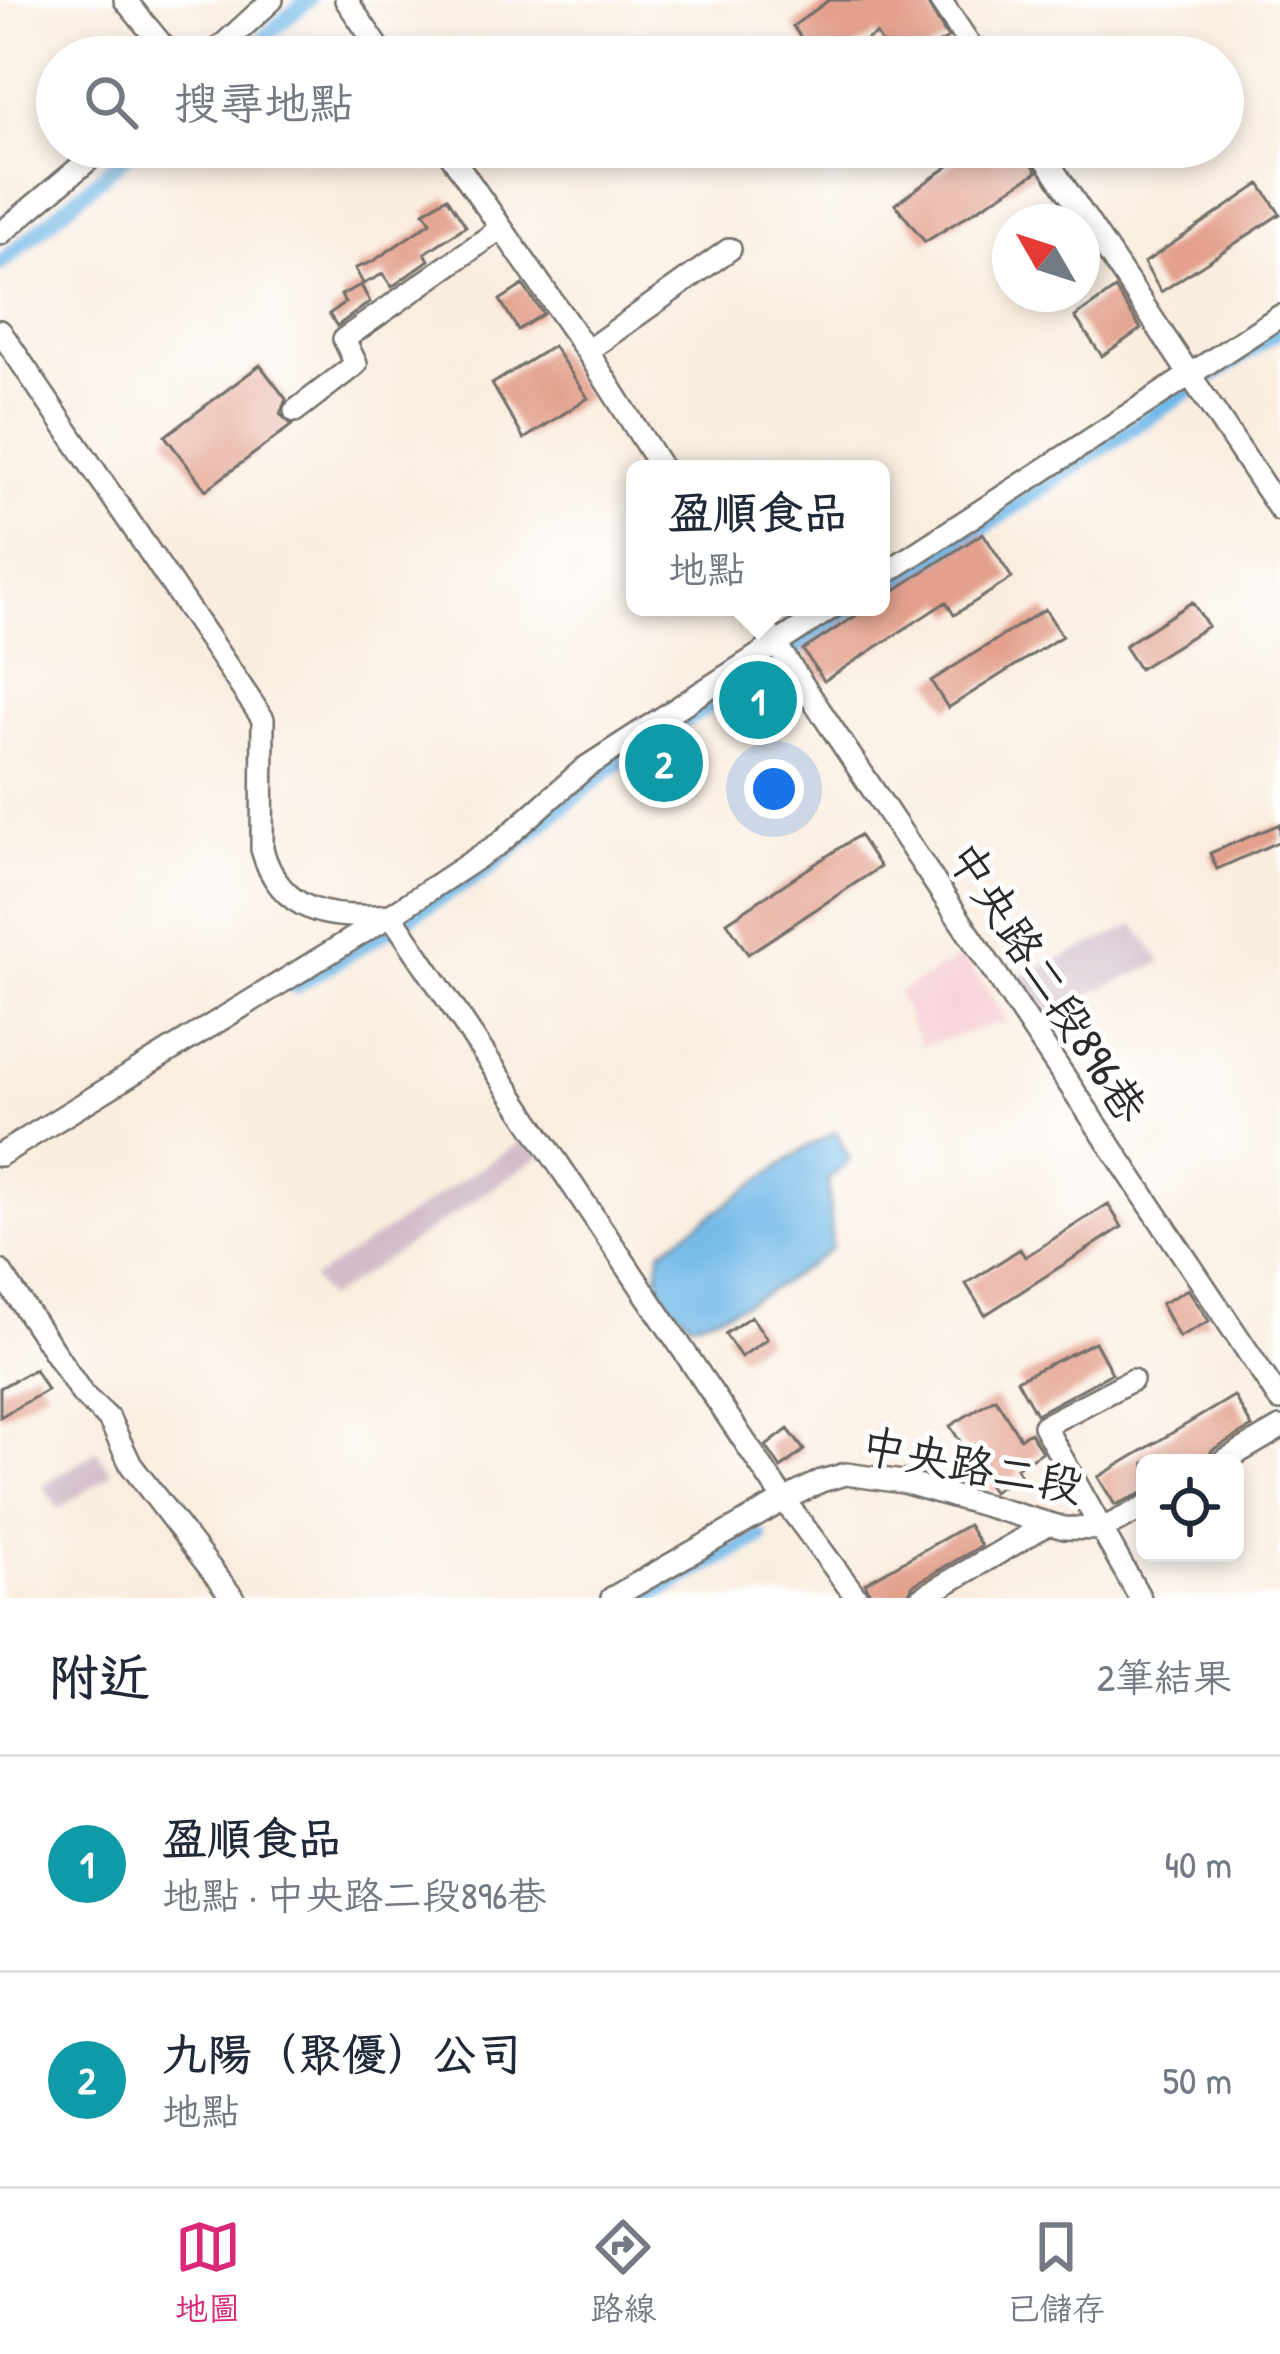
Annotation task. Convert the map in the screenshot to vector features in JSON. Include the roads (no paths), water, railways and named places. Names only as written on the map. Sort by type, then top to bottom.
[{"type":"street","points":[[125,0],[155,36]]},
{"type":"street","points":[[233,36],[272,0]]},
{"type":"street","points":[[346,0],[371,36]]},
{"type":"street","points":[[940,0],[964,36]]},
{"type":"street","points":[[0,234],[79,168]]},
{"type":"street","points":[[459,168],[656,460]]},
{"type":"street","points":[[1052,168],[1280,510]]},
{"type":"street","points":[[295,411],[356,364],[344,338],[500,229]]},
{"type":"street","points":[[586,351],[730,249]]},
{"type":"street","points":[[890,570],[1280,316]]},
{"type":"street","points":[[0,331],[262,719],[262,849],[279,886],[316,912],[333,917],[391,916]]},
{"type":"street","name":"中央路二段896巷","points":[[757,616],[1280,1400]]},
{"type":"street","points":[[0,1155],[391,916],[500,843],[585,768],[819,616]]},
{"type":"street","points":[[391,916],[784,1500],[857,1598]]},
{"type":"street","points":[[0,1271],[83,1395],[109,1419],[131,1465],[233,1598]]},
{"type":"street","points":[[1132,1380],[1044,1426],[1140,1598]]},
{"type":"street","points":[[1235,1454],[1280,1427]]},
{"type":"street","name":"中央路二段","points":[[611,1598],[784,1500],[846,1474],[868,1475],[1048,1523],[1102,1529],[1136,1512]]},
{"type":"street","points":[[921,1598],[1048,1523]]},
{"type":"water","points":[[836,1132],[850,1160],[828,1180],[832,1248],[765,1293],[691,1322],[662,1292],[661,1251],[804,1149]]},
{"type":"waterway","points":[[266,36],[308,0]]},
{"type":"waterway","points":[[0,264],[112,168]]},
{"type":"waterway","points":[[890,589],[1280,330]]},
{"type":"waterway","points":[[295,986],[486,870],[606,771],[848,616]]},
{"type":"waterway","points":[[644,1598],[760,1537]]},
{"type":"place","name":"盈順食品","points":[[758,700]]},
{"type":"place","name":"九陽（聚優）公司","points":[[664,763]]}]
